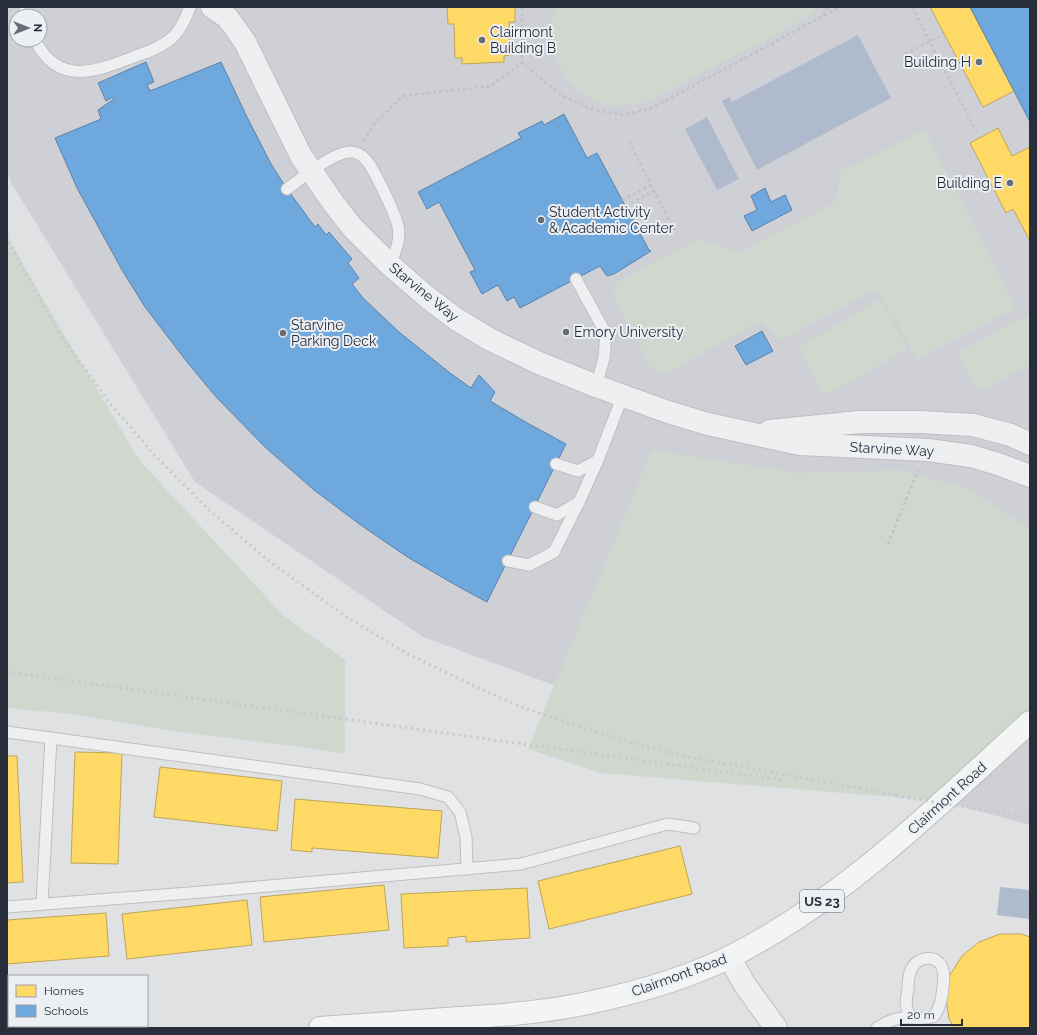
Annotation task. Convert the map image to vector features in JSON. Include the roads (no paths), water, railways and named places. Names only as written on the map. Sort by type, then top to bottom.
[{"type":"main road","name":"Clairmont Road","points":[[320,1028],[509,1014],[591,1002],[633,992],[704,968],[729,957],[773,932],[816,906],[857,876],[906,835],[1030,722]]},
{"type":"street","name":"Starvine Way","points":[[212,7],[228,18],[245,42],[293,140],[312,171],[352,227],[426,297],[456,319],[489,339],[538,362],[596,386],[708,424],[800,444],[928,450],[971,456],[1030,476]]},
{"type":"street","name":"Starvine Way","points":[[751,433],[859,422],[920,422],[973,425],[1011,435],[1030,444]]},
{"type":"street","points":[[729,957],[745,984],[776,1028]]},
{"type":"lane","points":[[40,48],[44,55],[52,62],[67,70],[82,72],[103,69],[168,42],[181,28],[190,7]]},
{"type":"lane","points":[[287,189],[312,171],[340,154],[347,152],[357,153],[369,164],[398,227],[398,246],[390,264]]},
{"type":"lane","points":[[576,279],[606,334],[604,358],[596,386]]},
{"type":"lane","points":[[508,560],[529,565],[554,552],[598,460],[623,395]]},
{"type":"lane","points":[[556,464],[578,471],[598,460]]},
{"type":"lane","points":[[534,507],[557,515],[579,502]]},
{"type":"lane","points":[[7,732],[420,789],[448,797],[460,812],[466,837],[467,868]]},
{"type":"lane","points":[[42,904],[51,738]]},
{"type":"lane","points":[[7,906],[189,893],[521,864],[668,824],[694,828]]},
{"type":"lane","points":[[877,1028],[889,1020],[912,1018],[924,1019],[933,1017],[938,1009],[942,997],[944,971],[934,959],[929,957],[916,963],[910,971],[906,1012],[912,1018]]},
{"type":"water","points":[[858,35],[891,98],[757,170],[722,101],[730,97],[732,102]]},
{"type":"water","points":[[707,117],[739,179],[717,190],[685,129]]},
{"type":"water","points":[[1000,887],[1030,890],[1030,919],[997,915]]},
{"type":"railway","points":[[7,236],[59,333],[109,402],[156,457],[208,509],[270,562],[345,616],[406,653],[472,685],[521,707],[612,737],[684,756],[901,796]]},
{"type":"railway","points":[[7,672],[782,780]]},
{"type":"railway","points":[[896,796],[1030,817]]},
{"type":"place","name":"Clairmont Building B","points":[[482,40]]},
{"type":"place","name":"Building H","points":[[979,62]]},
{"type":"place","name":"Building E","points":[[1010,183]]},
{"type":"place","name":"Student Activity & Academic Center","points":[[541,220]]},
{"type":"place","name":"Emory University","points":[[566,332]]},
{"type":"place","name":"Starvine Parking Deck","points":[[283,333]]}]
